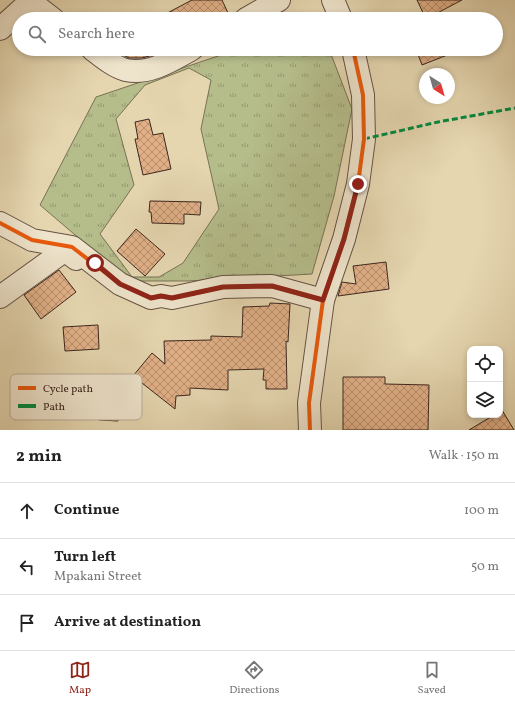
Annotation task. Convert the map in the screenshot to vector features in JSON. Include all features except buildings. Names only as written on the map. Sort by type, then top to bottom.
[{"type":"street","points":[[258,12],[279,0]]},
{"type":"street","points":[[333,0],[338,12]]},
{"type":"street","points":[[19,12],[31,1],[44,12]]},
{"type":"street","points":[[0,29],[12,18]]},
{"type":"street","points":[[103,56],[125,70],[141,71],[160,66],[179,56]]},
{"type":"street","points":[[310,430],[309,403],[323,300],[344,239],[356,191],[364,140],[363,94],[355,56]]},
{"type":"street","points":[[0,223],[32,240],[72,247],[120,284],[151,298],[161,296],[172,298],[223,287],[272,286],[323,300]]},
{"type":"street","points":[[0,297],[66,251],[117,292],[157,305]]},
{"type":"green space","points":[[218,56],[332,56],[352,109],[334,196],[312,274],[188,281],[129,281],[40,205],[96,97]],"holes":[[[189,68],[211,80],[201,129],[219,209],[183,263],[159,277],[132,277],[100,234],[134,185],[116,119],[145,85]]]},
{"type":"marked path","points":[[364,139],[438,122],[515,108]]},
{"type":"cycle path","points":[[310,430],[309,403],[323,300],[344,239],[358,184],[364,139],[363,95],[355,56]]},
{"type":"cycle path","points":[[0,223],[32,240],[72,247],[120,284],[151,298],[161,296],[172,298],[223,287],[272,286],[323,300]]},
{"type":"route","points":[[95,263],[106,274],[120,284],[151,298],[161,296],[172,298],[223,287],[272,286],[323,300],[344,239],[358,184]]}]
